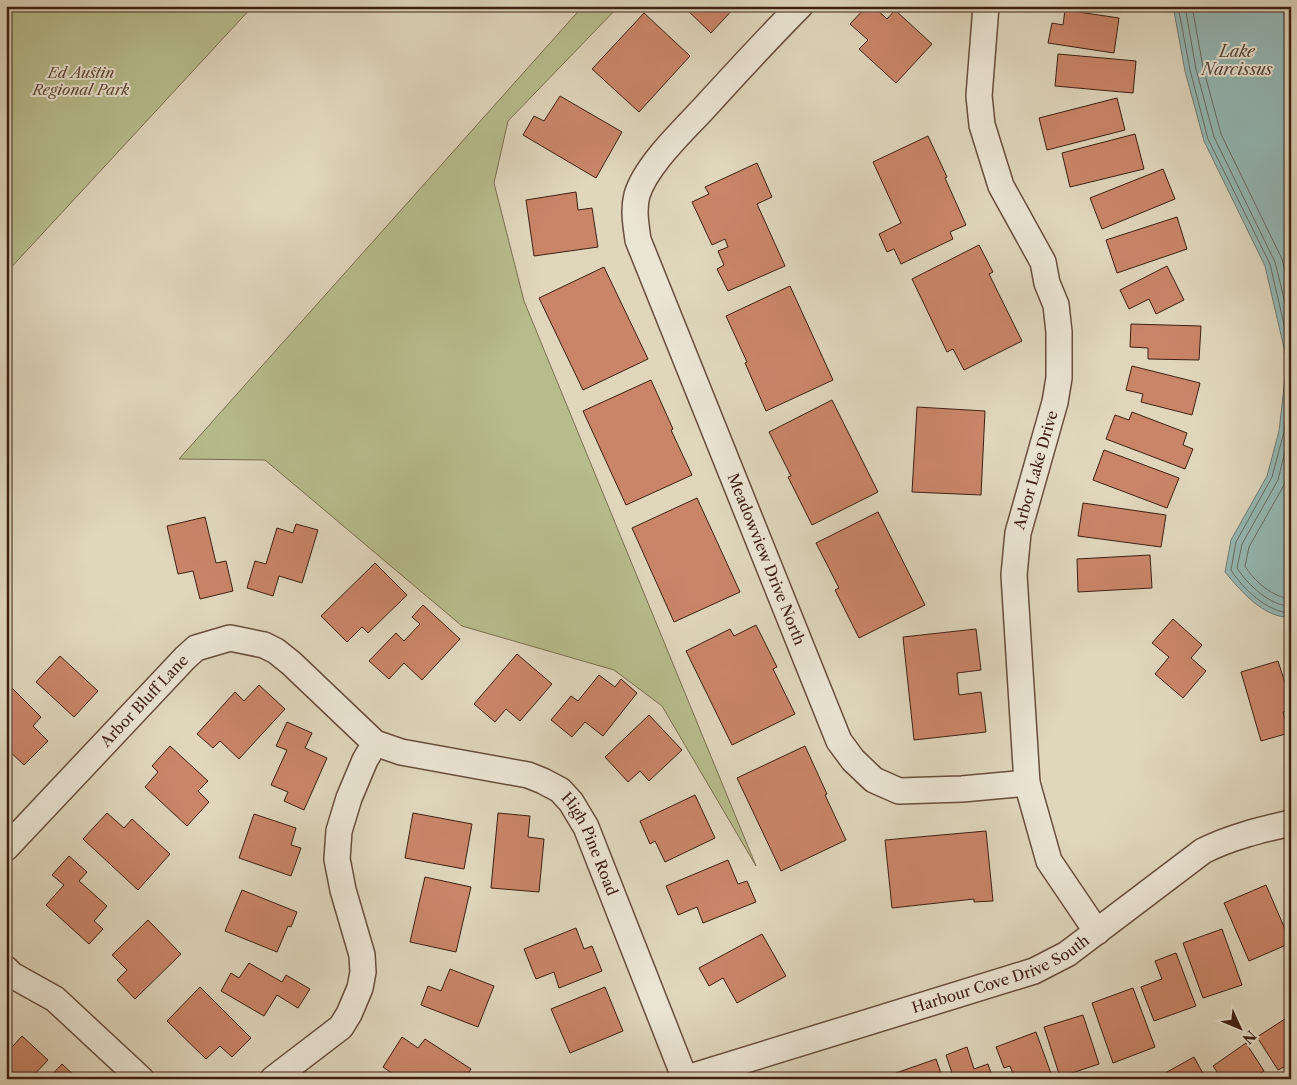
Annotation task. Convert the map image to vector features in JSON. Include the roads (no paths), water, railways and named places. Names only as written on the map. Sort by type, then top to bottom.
[{"type":"street","name":"Meadowview Drive North","points":[[800,6],[673,141],[643,181],[637,195],[634,212],[638,240],[839,741],[853,760],[874,780],[899,791],[962,789],[1027,783]]},
{"type":"street","name":"Arbor Lake Drive","points":[[986,6],[978,96],[982,125],[1001,186],[1042,262],[1047,283],[1056,305],[1059,332],[1059,378],[1055,402],[1018,533],[1014,575],[1027,783],[1050,861],[1096,932]]},
{"type":"street","name":"Arbor Bluff Lane","points":[[6,848],[185,658],[196,648],[230,638],[264,645],[276,651],[375,743]]},
{"type":"street","name":"High Pine Road","points":[[375,743],[401,752],[428,758],[528,775],[560,790],[571,802],[586,827],[684,1079]]},
{"type":"street","points":[[273,1079],[341,1027],[360,988],[363,972],[362,955],[343,890],[337,858],[339,831],[349,798],[365,760],[375,743]]},
{"type":"street","name":"Harbour Cove Drive South","points":[[684,1079],[1034,971],[1067,954],[1203,851],[1225,840],[1291,823]]},
{"type":"street","points":[[6,969],[12,975],[54,1000],[141,1079]]},
{"type":"water","name":"Lake Narcissus","points":[[1173,6],[1291,6],[1291,617],[1271,613],[1262,608],[1245,595],[1225,572],[1231,540],[1267,476],[1279,431],[1287,361],[1265,266],[1204,141],[1185,71]]},
{"type":"park label","name":"Ed Austin Regional Park","points":[[81,82]]}]
